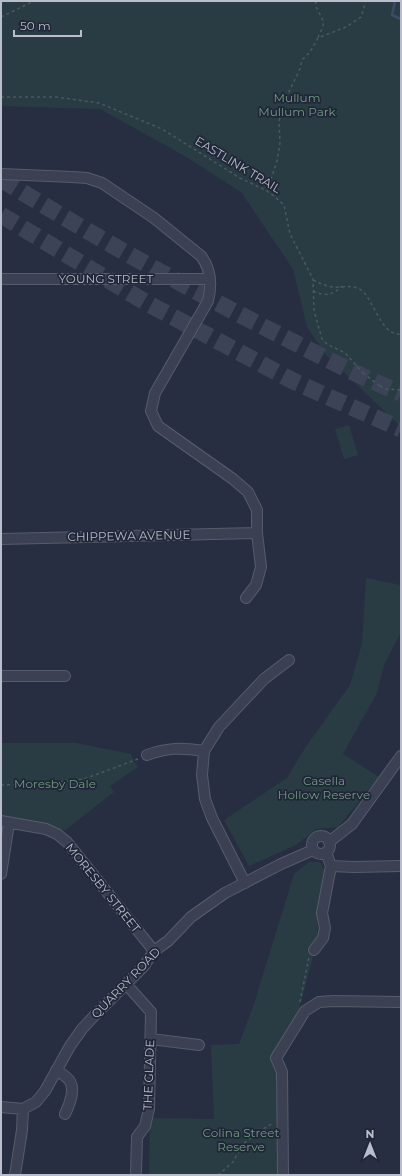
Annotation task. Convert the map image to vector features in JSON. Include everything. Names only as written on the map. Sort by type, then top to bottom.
[{"type":"street","points":[[1,174],[87,178],[102,184],[154,218],[201,256],[206,262],[211,288],[208,301],[155,393],[151,411],[158,426],[248,492],[257,510],[261,567],[256,584],[246,598]]},
{"type":"street","name":"YOUNG STREET","points":[[1,279],[210,279]]},
{"type":"street","name":"CHIPPEWA AVENUE","points":[[1,539],[258,533]]},
{"type":"street","points":[[245,883],[212,818],[205,799],[202,775],[204,751],[219,727],[264,679],[289,660]]},
{"type":"street","points":[[1,676],[65,676]]},
{"type":"street","points":[[147,755],[157,751],[174,748],[204,751]]},
{"type":"street","points":[[329,842],[352,824],[401,756]]},
{"type":"street","points":[[1,874],[5,822]]},
{"type":"street","name":"MORESBY STREET","points":[[5,822],[46,829],[57,834],[67,842],[154,951]]},
{"type":"street","points":[[316,837],[325,837],[329,842],[329,848],[326,852],[321,854],[313,850],[312,842],[316,837]]},
{"type":"street","name":"QUARRY ROAD","points":[[23,1109],[36,1102],[45,1091],[70,1046],[82,1029],[144,966],[154,951],[168,941],[191,917],[204,907],[245,883],[281,864],[313,850]]},
{"type":"street","points":[[314,950],[323,938],[325,928],[322,913],[331,866],[326,852]]},
{"type":"street","points":[[331,866],[354,868],[401,866]]},
{"type":"street","name":"THE GLADE","points":[[126,984],[151,1012],[148,1083],[149,1109],[145,1126],[137,1137],[136,1172]]},
{"type":"street","points":[[283,1175],[282,1072],[276,1058],[305,1011],[318,1002],[333,1000],[401,1002]]},
{"type":"street","points":[[151,1039],[199,1045]]},
{"type":"street","points":[[56,1070],[70,1080],[72,1087],[69,1106],[65,1114]]},
{"type":"street","points":[[1,1107],[23,1109],[22,1130],[15,1175]]},
{"type":"path","points":[[1,17],[34,1]]},
{"type":"path","points":[[267,191],[277,161],[280,143],[279,121],[300,69],[302,60],[310,52],[323,25],[318,13],[316,1]]},
{"type":"path","points":[[318,38],[346,27],[361,17],[366,1]]},
{"type":"path","name":"EASTLINK TRAIL","points":[[1,97],[56,97],[99,103],[162,129],[240,178],[267,191],[284,205],[290,234],[313,279],[314,311],[322,338],[327,344],[345,353],[363,373],[380,386],[386,389],[401,390]]},
{"type":"path","points":[[313,279],[326,286],[352,287],[361,290],[370,302],[379,320],[388,329],[401,334]]},
{"type":"path","points":[[314,291],[326,295],[331,294],[342,286]]},
{"type":"path","points":[[1,785],[40,784],[84,779],[147,755]]},
{"type":"path","points":[[298,1008],[310,953],[314,950]]},
{"type":"path","points":[[218,1175],[233,1162],[243,1144],[255,1134],[283,1117]]},
{"type":"green space","name":"Mullum Mullum Park","points":[[1,1],[401,1],[401,427],[326,355],[307,327],[293,269],[241,192],[183,155],[100,109],[1,106]]},
{"type":"green space","points":[[349,425],[358,455],[344,459],[335,429]]},
{"type":"green space","name":"Casella Hollow Reserve","points":[[366,578],[401,585],[401,632],[384,665],[377,693],[343,754],[379,777],[338,827],[316,829],[296,845],[249,866],[224,820],[287,778],[305,748],[350,685],[362,644]]},
{"type":"green space","name":"Moresby Dale","points":[[1,743],[76,743],[131,754],[138,767],[110,786],[114,792],[64,831],[56,827],[1,817]]},
{"type":"green space","name":"Colina Street Reserve","points":[[309,862],[320,862],[325,872],[319,900],[317,936],[314,953],[291,1033],[276,1058],[277,1175],[149,1175],[150,1118],[214,1119],[211,1045],[239,1044],[253,1007],[294,874]]},
{"type":"waterway","points":[[395,1],[392,15],[401,19]]},
{"type":"tunnel","points":[[1,179],[97,237],[196,291],[331,361],[401,393]]},
{"type":"tunnel","points":[[1,215],[145,302],[295,382],[401,429]]}]
